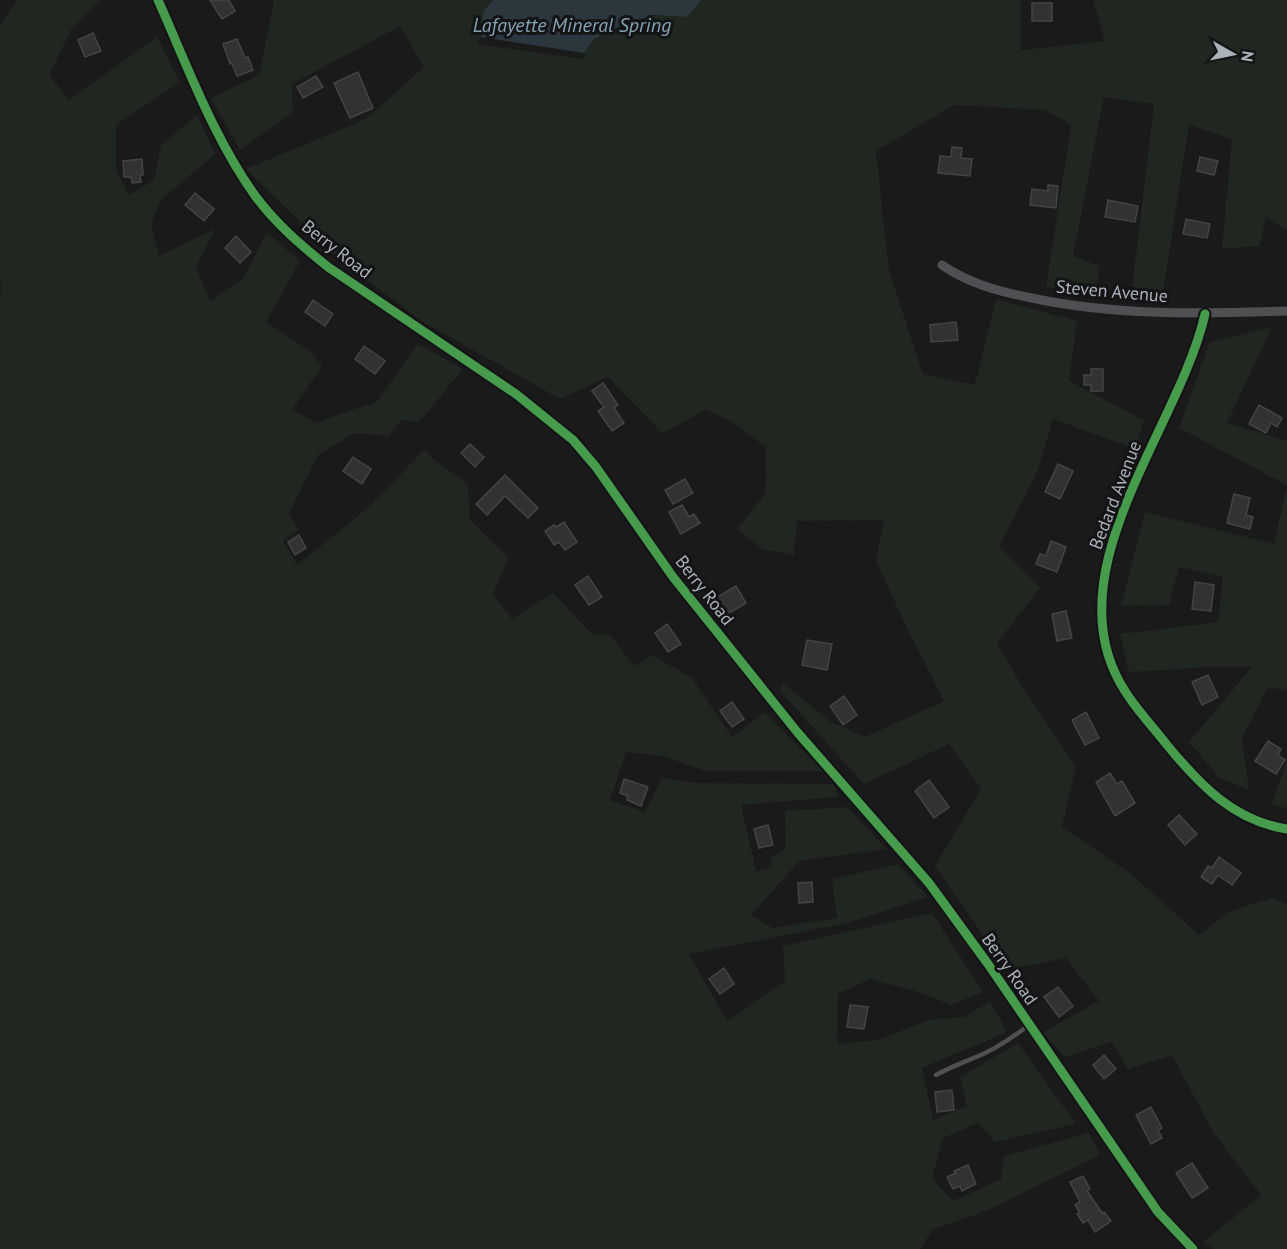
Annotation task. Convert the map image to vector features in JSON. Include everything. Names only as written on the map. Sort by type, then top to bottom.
[{"type":"street","name":"Berry Road","points":[[158,0],[229,155],[256,197],[274,219],[328,267],[508,388],[573,440],[603,476],[674,577],[798,733],[929,883],[1158,1212],[1192,1249]]},
{"type":"street","name":"Steven Avenue","points":[[942,266],[959,277],[999,291],[1076,307],[1205,314],[1287,311]]},
{"type":"street","name":"Bedard Avenue","points":[[1205,314],[1199,339],[1134,487],[1110,550],[1103,582],[1102,612],[1107,647],[1117,678],[1133,704],[1198,780],[1226,806],[1246,818],[1287,829]]},
{"type":"lane","points":[[936,1075],[956,1064],[977,1057],[1010,1039],[1029,1025]]},
{"type":"shaded area","points":[[17,0],[101,0],[72,28],[49,75],[69,100],[157,37],[180,82],[116,125],[116,170],[129,195],[154,180],[161,145],[197,115],[215,154],[160,201],[151,224],[159,256],[215,229],[196,267],[210,301],[243,279],[267,232],[300,261],[266,322],[311,352],[322,366],[292,410],[317,423],[376,403],[418,344],[463,369],[419,422],[401,420],[389,436],[355,433],[319,454],[289,513],[298,530],[283,541],[297,565],[369,507],[424,450],[468,484],[470,520],[508,557],[493,595],[512,619],[553,593],[592,634],[610,635],[634,666],[652,655],[692,678],[732,737],[765,712],[823,771],[706,771],[663,756],[626,752],[610,800],[645,812],[662,778],[695,783],[834,784],[838,797],[741,805],[756,871],[772,867],[771,857],[786,849],[785,811],[847,807],[887,849],[799,861],[751,915],[773,928],[837,918],[832,879],[898,864],[928,897],[844,924],[689,954],[727,1021],[785,981],[783,946],[932,913],[983,992],[951,1005],[912,990],[869,979],[838,994],[837,1044],[877,1040],[929,1020],[965,1017],[990,1001],[1007,1032],[922,1068],[933,1120],[967,1106],[960,1077],[1018,1043],[1076,1124],[995,1142],[978,1123],[943,1138],[932,1178],[953,1201],[1001,1179],[1004,1156],[1089,1133],[1100,1155],[991,1209],[932,1230],[920,1249],[0,1249],[0,295],[2,292],[0,281],[0,26]]},
{"type":"shaded area","points":[[274,0],[493,0],[483,12],[481,37],[476,44],[585,59],[584,53],[593,40],[613,29],[653,15],[687,17],[702,0],[1021,0],[1021,50],[1105,41],[1093,0],[1287,0],[1287,230],[1266,217],[1260,246],[1222,249],[1232,139],[1189,125],[1162,299],[1131,297],[1154,104],[1104,97],[1073,256],[1099,266],[1097,290],[1046,287],[1071,125],[1045,110],[954,105],[876,151],[889,271],[923,374],[975,385],[996,299],[1077,321],[1069,381],[1144,420],[1136,449],[1053,419],[1038,470],[999,547],[1040,588],[997,643],[1020,683],[1076,767],[1062,827],[1130,873],[1199,935],[1230,911],[1272,898],[1287,904],[1287,1249],[1213,1249],[1203,1242],[1261,1195],[1213,1132],[1172,1055],[1128,1069],[1112,1042],[1065,1057],[1043,1032],[1099,1001],[1066,958],[1007,970],[935,866],[981,789],[949,744],[864,784],[780,691],[783,683],[831,722],[865,737],[944,701],[876,561],[884,520],[797,521],[794,555],[762,549],[737,529],[765,494],[766,447],[729,420],[706,410],[662,433],[608,377],[560,399],[425,323],[339,260],[246,169],[366,119],[424,67],[400,26],[292,84],[293,112],[240,150],[211,98],[259,75]]},
{"type":"shaded area","points":[[1272,327],[1227,423],[1287,441],[1287,485],[1179,428],[1210,342]]},
{"type":"shaded area","points":[[1287,485],[1287,691],[1268,687],[1242,738],[1249,790],[1220,778],[1189,742],[1252,667],[1129,672],[1120,634],[1218,622],[1223,577],[1179,567],[1169,605],[1121,606],[1145,512],[1274,544]]},
{"type":"shaded area","points":[[1287,760],[1287,808],[1271,805]]},
{"type":"water","name":"Lafayette Mineral Spring","points":[[493,0],[702,0],[687,17],[653,15],[613,29],[593,40],[584,53],[481,37],[483,12]]},
{"type":"building","points":[[210,0],[229,0],[235,11],[222,19]]},
{"type":"building","points":[[1032,3],[1052,3],[1052,21],[1032,21]]},
{"type":"building","points":[[93,33],[101,51],[85,57],[78,40]]},
{"type":"building","points":[[237,39],[253,70],[237,76],[223,44]]},
{"type":"building","points":[[358,72],[373,108],[350,118],[334,83]]},
{"type":"building","points":[[316,76],[323,87],[303,98],[297,87]]},
{"type":"building","points":[[952,147],[962,148],[961,158],[972,159],[970,176],[938,173],[940,156],[951,157]]},
{"type":"building","points":[[1200,157],[1218,161],[1214,175],[1197,171]]},
{"type":"building","points":[[142,159],[141,182],[132,183],[131,177],[124,177],[123,161]]},
{"type":"building","points":[[1048,185],[1058,186],[1056,208],[1030,205],[1032,189],[1048,191]]},
{"type":"building","points":[[195,193],[214,209],[204,221],[185,205]]},
{"type":"building","points":[[1108,200],[1138,206],[1135,222],[1105,217]]},
{"type":"building","points":[[1186,219],[1210,224],[1207,238],[1183,234]]},
{"type":"building","points":[[236,236],[251,252],[240,263],[225,248]]},
{"type":"building","points":[[313,300],[333,314],[325,326],[305,312]]},
{"type":"building","points":[[956,322],[958,340],[931,342],[930,325]]},
{"type":"building","points":[[364,346],[385,361],[375,374],[355,359]]},
{"type":"building","points":[[1091,369],[1103,369],[1103,391],[1091,391],[1091,385],[1084,385],[1084,375],[1091,375]]},
{"type":"building","points":[[603,383],[618,405],[614,408],[624,423],[612,431],[598,411],[604,407],[592,391]]},
{"type":"building","points":[[1259,405],[1282,418],[1277,427],[1271,423],[1266,433],[1249,424]]},
{"type":"building","points":[[470,444],[484,457],[475,467],[461,453]]},
{"type":"building","points":[[353,457],[371,469],[362,484],[343,471]]},
{"type":"building","points":[[1058,464],[1073,471],[1060,499],[1045,492]]},
{"type":"building","points":[[505,475],[538,508],[528,518],[505,496],[487,515],[476,504]]},
{"type":"building","points":[[685,479],[693,493],[673,504],[665,490]]},
{"type":"building","points":[[1234,494],[1250,498],[1246,515],[1253,517],[1250,529],[1227,523]]},
{"type":"building","points":[[682,505],[689,517],[694,514],[700,523],[681,534],[669,512]]},
{"type":"building","points":[[564,522],[577,542],[565,550],[559,542],[554,545],[545,531]]},
{"type":"building","points":[[299,535],[306,548],[295,555],[288,542]]},
{"type":"building","points":[[1051,541],[1066,547],[1057,572],[1036,564],[1040,554],[1046,556]]},
{"type":"building","points":[[588,576],[602,597],[589,605],[575,585]]},
{"type":"building","points":[[1195,582],[1214,585],[1211,611],[1192,609]]},
{"type":"building","points":[[736,586],[746,603],[724,616],[714,599]]},
{"type":"building","points":[[1066,611],[1072,638],[1057,641],[1052,614]]},
{"type":"building","points":[[667,624],[681,644],[668,652],[655,633]]},
{"type":"building","points":[[807,640],[832,644],[827,670],[802,665]]},
{"type":"building","points":[[1208,675],[1218,697],[1202,705],[1192,682]]},
{"type":"building","points":[[844,696],[857,715],[843,725],[830,706]]},
{"type":"building","points":[[732,702],[744,719],[732,727],[720,711]]},
{"type":"building","points":[[1086,712],[1099,738],[1085,745],[1072,720]]},
{"type":"building","points":[[1268,741],[1281,749],[1278,755],[1285,760],[1276,774],[1255,761]]},
{"type":"building","points":[[1110,773],[1117,784],[1122,781],[1135,803],[1115,816],[1096,782]]},
{"type":"building","points":[[624,779],[648,787],[641,806],[627,800],[628,796],[620,793]]},
{"type":"building","points":[[929,780],[949,807],[934,818],[915,791]]},
{"type":"building","points":[[1179,815],[1197,834],[1185,845],[1168,825]]},
{"type":"building","points":[[768,825],[773,845],[759,848],[754,829]]},
{"type":"building","points":[[1219,857],[1241,873],[1232,885],[1218,875],[1212,884],[1201,877],[1208,866],[1212,868]]},
{"type":"building","points":[[812,882],[813,902],[799,903],[798,883]]},
{"type":"building","points":[[724,968],[734,984],[720,994],[709,979]]},
{"type":"building","points":[[1058,987],[1073,1006],[1059,1017],[1044,997]]},
{"type":"building","points":[[850,1005],[868,1007],[864,1029],[847,1027]]},
{"type":"building","points":[[1104,1055],[1116,1069],[1104,1079],[1093,1065]]},
{"type":"building","points":[[952,1090],[954,1110],[937,1112],[935,1092]]},
{"type":"building","points":[[1151,1107],[1162,1128],[1158,1130],[1162,1138],[1151,1144],[1136,1115]]},
{"type":"building","points":[[1192,1163],[1208,1188],[1192,1198],[1176,1173]]},
{"type":"building","points":[[968,1165],[976,1184],[962,1191],[960,1186],[953,1189],[947,1177]]},
{"type":"building","points":[[1083,1176],[1090,1189],[1087,1191],[1102,1213],[1104,1212],[1111,1221],[1095,1232],[1088,1220],[1083,1223],[1077,1214],[1080,1213],[1075,1205],[1080,1202],[1070,1182]]},
{"type":"cycle path","points":[[158,0],[214,126],[241,175],[264,207],[290,234],[328,267],[516,394],[573,440],[596,467],[673,577],[798,733],[929,883],[988,964],[1158,1212],[1193,1249]]},
{"type":"cycle path","points":[[1205,314],[1192,357],[1130,495],[1113,542],[1103,589],[1103,635],[1123,688],[1192,774],[1234,809],[1268,825],[1287,829]]}]
